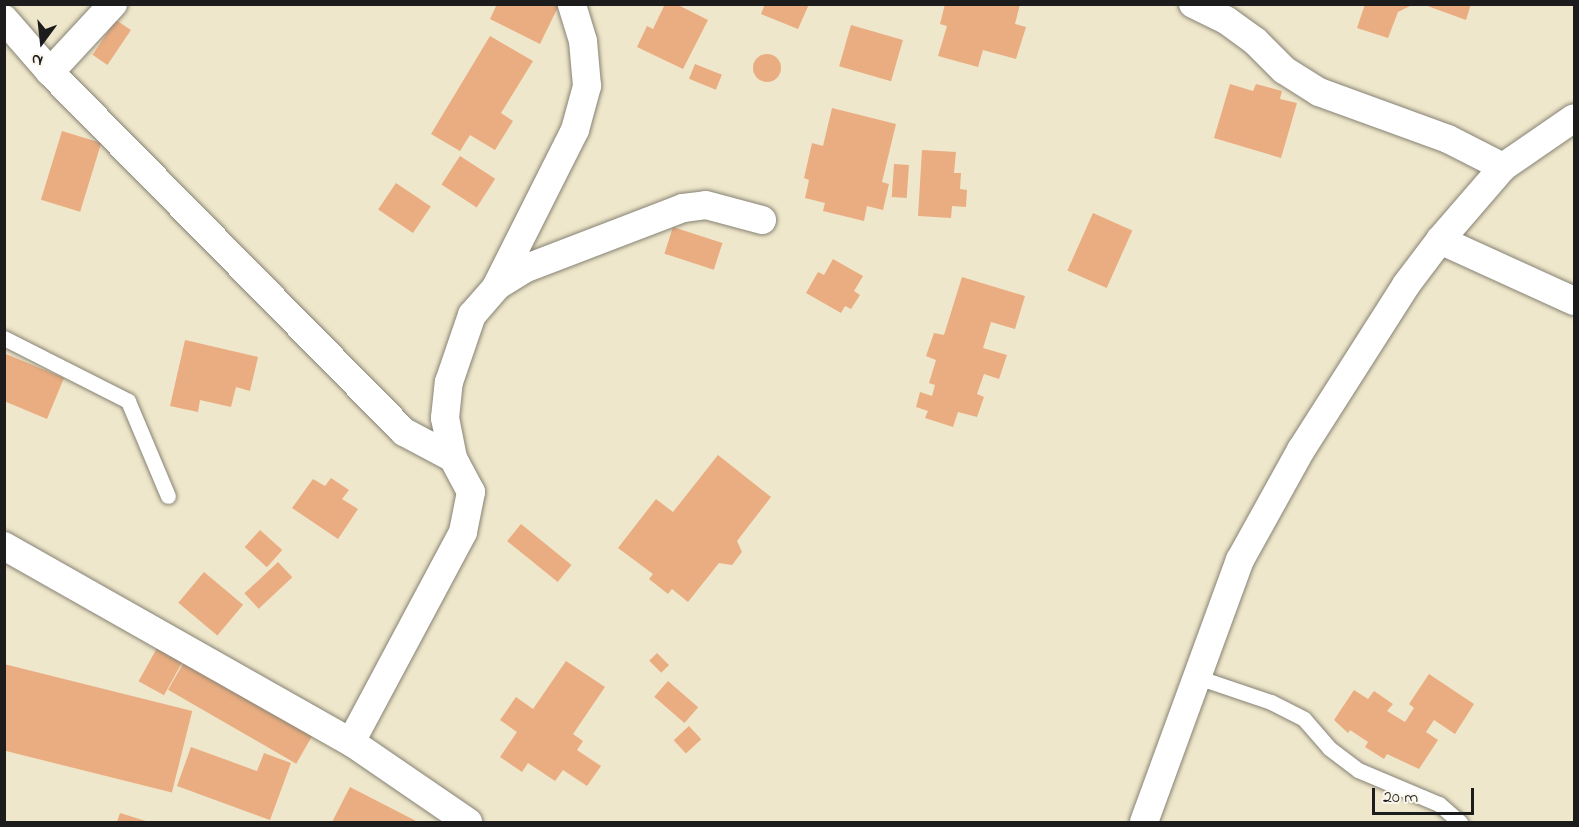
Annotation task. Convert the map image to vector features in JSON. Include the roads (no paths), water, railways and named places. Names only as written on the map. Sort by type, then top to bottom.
[{"type":"street","points":[[50,72],[113,4]]},
{"type":"street","points":[[351,742],[464,532],[471,492],[453,458],[446,418],[449,382],[472,315],[496,287],[578,119],[587,86],[583,41],[572,4]]},
{"type":"street","points":[[1193,4],[1226,20],[1255,41],[1284,70],[1319,92],[1448,139],[1503,167]]},
{"type":"street","points":[[4,19],[50,72],[404,432],[453,458]]},
{"type":"street","points":[[1144,822],[1240,560],[1301,450],[1406,285],[1440,240],[1503,167],[1575,118]]},
{"type":"street","points":[[496,287],[524,269],[683,208],[706,205],[762,220]]},
{"type":"street","points":[[1440,240],[1575,301]]},
{"type":"street","points":[[4,546],[351,742],[468,822]]},
{"type":"lane","points":[[4,338],[128,401],[168,496]]},
{"type":"lane","points":[[1197,677],[1271,702],[1304,718],[1329,748],[1358,770],[1439,804],[1460,822]]}]
